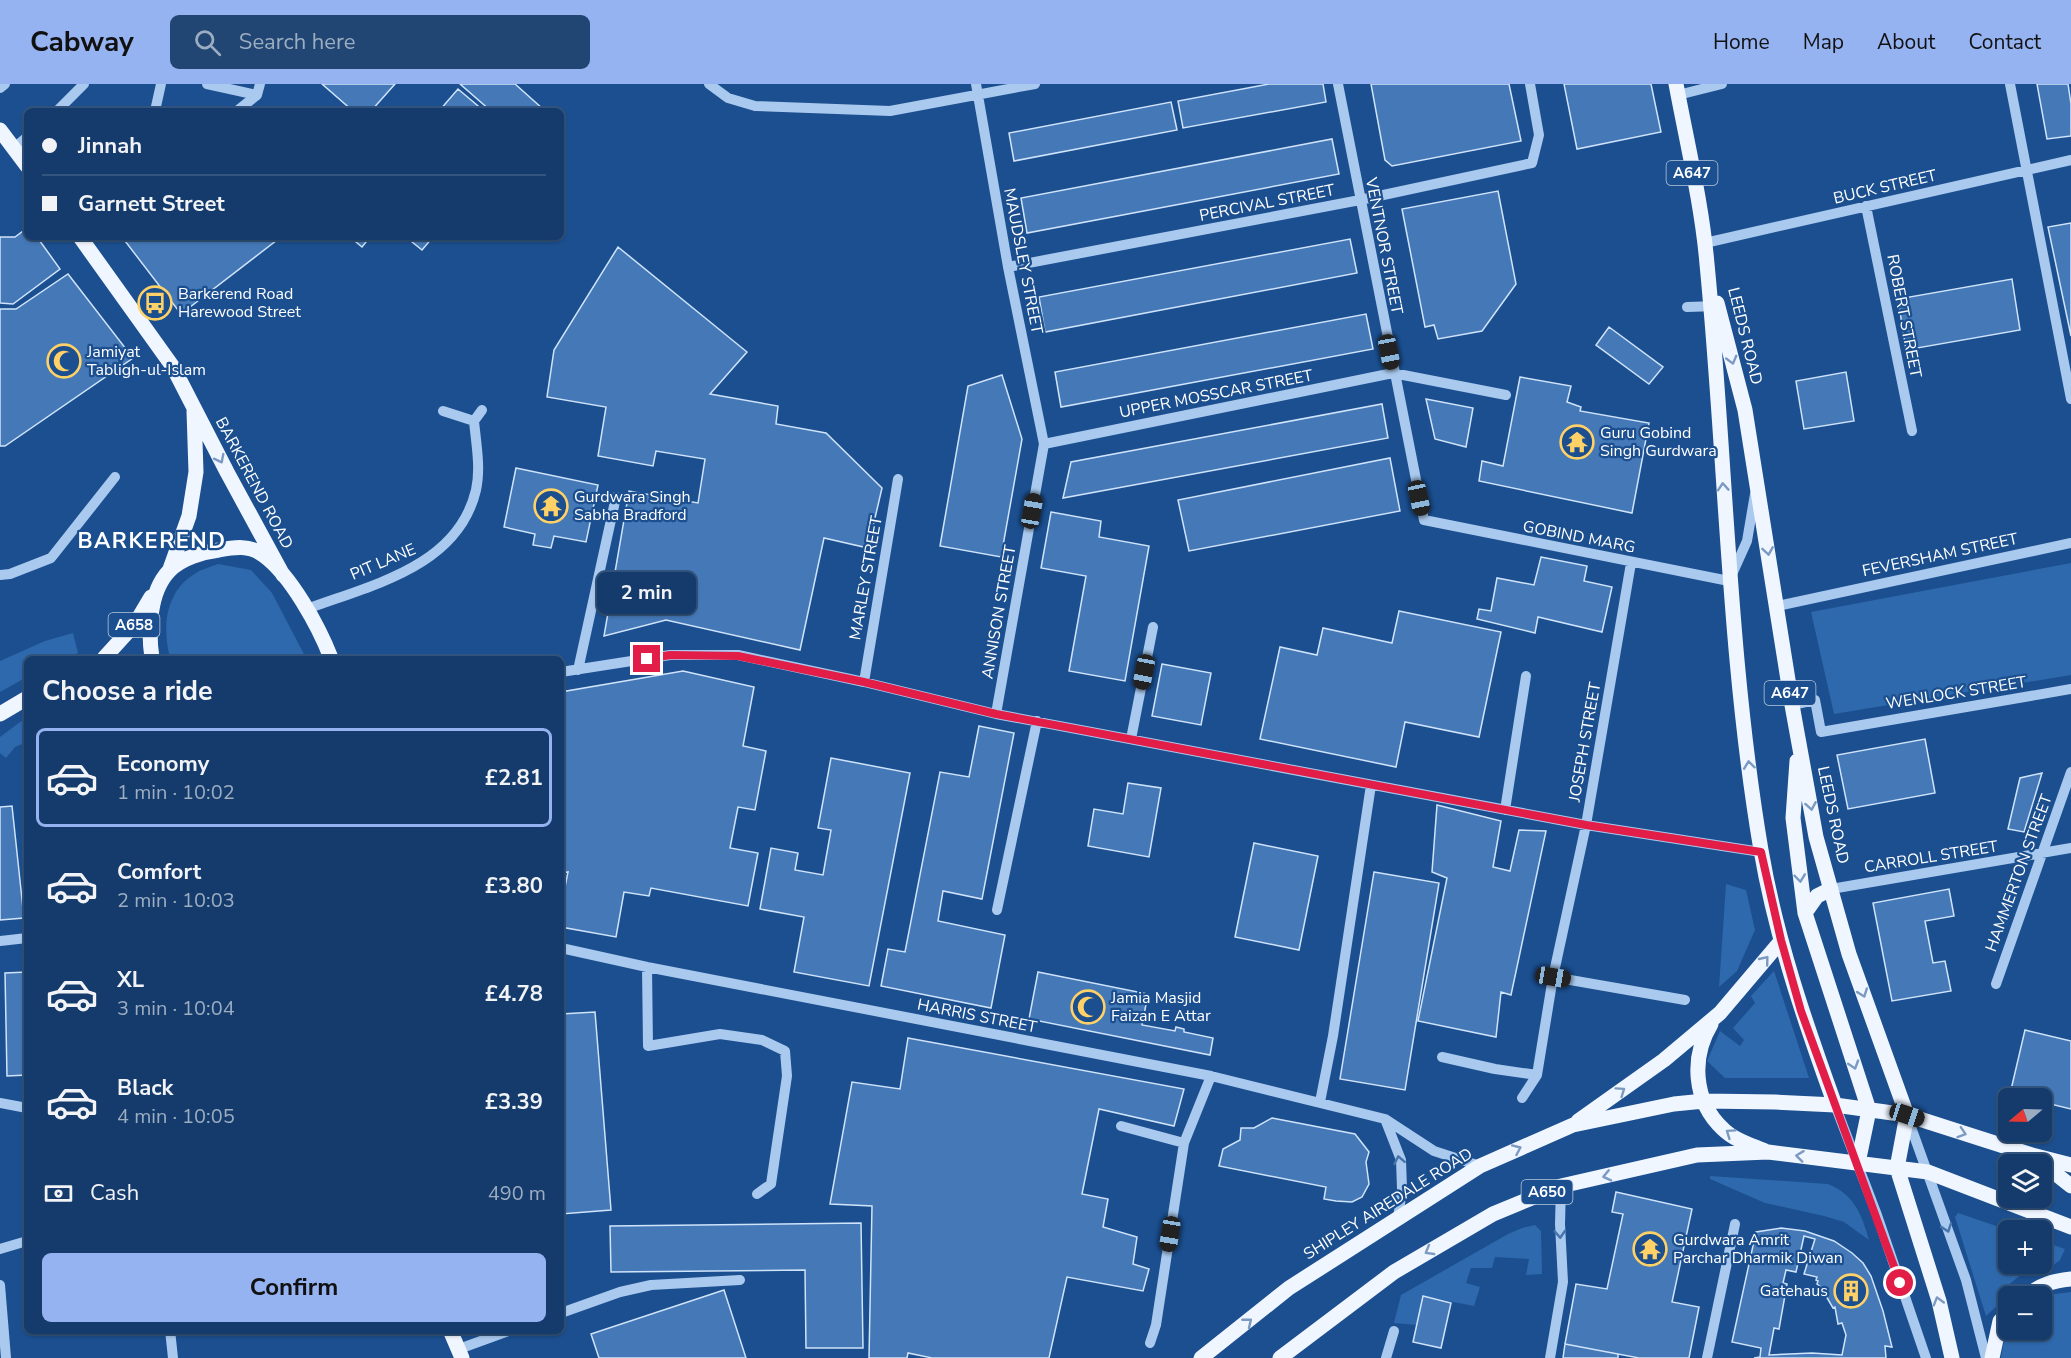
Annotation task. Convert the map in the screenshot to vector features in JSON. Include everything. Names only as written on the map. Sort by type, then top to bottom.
[{"type":"main road","name":"LEEDS ROAD","points":[[1677,90],[1705,243],[1714,307],[1729,582],[1749,770],[1761,852],[1781,940],[1801,1011],[1835,1105]]},
{"type":"main road","points":[[5,139],[24,162]]},
{"type":"main road","name":"BARKEREND ROAD","points":[[82,240],[173,367],[283,575]]},
{"type":"main road","name":"LEEDS ROAD","points":[[1714,307],[1745,410],[1792,705],[1816,837],[1849,954],[1907,1115]]},
{"type":"main road","name":"BARKEREND ROAD","points":[[170,569],[189,516],[196,472],[194,407]]},
{"type":"main road","points":[[152,656],[150,625],[158,587],[170,569],[200,553],[241,546],[262,554],[283,575],[306,609],[330,656]]},
{"type":"main road","name":"A658","points":[[106,656],[135,624],[158,587]]},
{"type":"main road","points":[[0,714],[24,700]]},
{"type":"main road","points":[[1798,736],[1793,818],[1805,913],[1869,1110],[1858,1163]]},
{"type":"main road","points":[[1805,913],[1817,896],[1832,889]]},
{"type":"main road","points":[[1768,1152],[1722,1129],[1704,1101],[1696,1073],[1697,1056],[1702,1038],[1720,1013],[1781,940]]},
{"type":"main road","points":[[1573,1125],[1664,1060],[1720,1013]]},
{"type":"main road","name":"SHIPLEY AIREDALE ROAD","points":[[1202,1358],[1289,1288],[1479,1166],[1573,1125],[1674,1104],[1704,1101],[1775,1101],[1835,1105],[1907,1115],[2029,1154]]},
{"type":"main road","points":[[1907,1115],[1897,1168],[1939,1301],[1952,1358]]},
{"type":"main road","name":"A650","points":[[1280,1358],[1394,1272],[1494,1214],[1561,1186],[1697,1155],[1768,1152],[1928,1173],[2071,1227]]},
{"type":"main road","name":"SHIPLEY AIREDALE ROAD","points":[[2052,1160],[2071,1165]]},
{"type":"main road","points":[[2052,1171],[2071,1186]]},
{"type":"main road","points":[[2051,1282],[2071,1266]]},
{"type":"main road","points":[[2040,1286],[2071,1279]]},
{"type":"main road","points":[[1992,1358],[1998,1330]]},
{"type":"main road","points":[[452,1334],[460,1354]]},
{"type":"street","points":[[0,88],[5,84]]},
{"type":"street","points":[[60,108],[84,84]]},
{"type":"street","points":[[156,108],[161,84]]},
{"type":"street","points":[[207,84],[257,95]]},
{"type":"street","points":[[241,108],[257,95],[260,84]]},
{"type":"street","points":[[709,84],[728,98],[755,106],[890,111],[977,89],[1035,84]]},
{"type":"street","name":"VENTNOR STREET","points":[[1338,84],[1393,373],[1424,520]]},
{"type":"street","name":"PERCIVAL STREET","points":[[1008,267],[1360,200],[1532,163],[1539,135],[1530,84]]},
{"type":"street","points":[[1677,90],[1722,84]]},
{"type":"street","points":[[2010,84],[2071,399]]},
{"type":"street","name":"MAUDSLEY STREET","points":[[977,89],[1008,267],[1044,444]]},
{"type":"street","points":[[5,139],[24,137]]},
{"type":"street","name":"BUCK STREET","points":[[1705,243],[2071,160]]},
{"type":"street","name":"ROBERT STREET","points":[[1866,206],[1912,431]]},
{"type":"street","points":[[1687,307],[1714,307]]},
{"type":"street","points":[[1393,373],[1486,388],[1506,395]]},
{"type":"street","name":"UPPER MOSSCAR STREET","points":[[1044,444],[1393,373]]},
{"type":"street","points":[[443,411],[474,421],[482,410]]},
{"type":"street","name":"PIT LANE","points":[[306,609],[414,567],[449,542],[466,517],[476,489],[478,458],[474,421]]},
{"type":"street","name":"ANNISON STREET","points":[[996,714],[1044,444]]},
{"type":"street","points":[[0,575],[10,574],[51,558],[115,477]]},
{"type":"street","name":"MARLEY STREET","points":[[864,682],[898,479]]},
{"type":"street","points":[[1729,582],[1747,541],[1757,482]]},
{"type":"street","points":[[578,670],[616,497]]},
{"type":"street","name":"GOBIND MARG","points":[[1424,520],[1729,582]]},
{"type":"street","name":"FEVERSHAM STREET","points":[[1777,606],[2071,543]]},
{"type":"street","name":"JOSEPH STREET","points":[[1522,1098],[1537,1075],[1553,977],[1586,825],[1631,563]]},
{"type":"street","points":[[1131,739],[1153,627]]},
{"type":"street","points":[[564,672],[670,655],[738,656],[1037,722],[1586,825],[1761,852]]},
{"type":"street","points":[[1505,810],[1526,676]]},
{"type":"street","name":"WENLOCK STREET","points":[[1792,705],[1815,700],[1821,732],[2071,689]]},
{"type":"street","points":[[997,910],[1037,722]]},
{"type":"street","name":"HAMMERTON STREET","points":[[1996,984],[2071,772]]},
{"type":"street","points":[[1320,1101],[1333,1036],[1371,785]]},
{"type":"street","name":"CARROLL STREET","points":[[1832,889],[2071,848]]},
{"type":"street","points":[[0,941],[24,938]]},
{"type":"street","name":"HARRIS STREET","points":[[564,949],[647,967],[1211,1076],[1320,1101],[1385,1119],[1434,1151],[1479,1166]]},
{"type":"street","points":[[647,967],[648,1046],[720,1034],[762,1040],[785,1051],[787,1076],[771,1184],[757,1194]]},
{"type":"street","points":[[1553,977],[1685,1000]]},
{"type":"street","points":[[1442,1057],[1494,1069],[1537,1075]]},
{"type":"street","points":[[1150,1342],[1156,1326],[1184,1143],[1211,1076]]},
{"type":"street","points":[[0,1103],[24,1107]]},
{"type":"street","name":"LEEDS ROAD","points":[[1835,1105],[1858,1163],[1926,1358]]},
{"type":"street","name":"LEEDS ROAD","points":[[1907,1115],[1966,1280],[1986,1358]]},
{"type":"street","points":[[1385,1119],[1401,1160],[1402,1189],[1398,1218]]},
{"type":"street","points":[[1121,1126],[1184,1143]]},
{"type":"street","points":[[1550,1358],[1563,1282],[1561,1186]]},
{"type":"street","points":[[1707,1358],[1735,1224]]},
{"type":"street","points":[[0,1249],[24,1242]]},
{"type":"street","points":[[564,1312],[620,1292],[651,1285],[740,1280]]},
{"type":"street","points":[[0,1285],[6,1358]]},
{"type":"street","points":[[1386,1358],[1394,1330]]},
{"type":"street","points":[[170,1334],[173,1358]]},
{"type":"street","points":[[460,1354],[502,1334]]},
{"type":"shaded area","points":[[2071,563],[2071,675],[1834,714],[1811,612]]},
{"type":"shaded area","points":[[218,564],[251,570],[272,593],[305,656],[170,656],[166,634],[168,611],[178,590],[198,572]]},
{"type":"shaded area","points":[[73,633],[78,653],[70,656],[24,656],[24,679],[0,692],[0,661],[45,641]]},
{"type":"shaded area","points":[[24,719],[24,743],[15,747],[6,758],[0,753],[0,737]]},
{"type":"shaded area","points":[[1726,884],[1746,890],[1755,930],[1737,971],[1719,987]]},
{"type":"shaded area","points":[[1774,971],[1809,1078],[1725,1078],[1707,1061],[1720,1031],[1740,1046],[1744,1040],[1733,1028],[1755,1003],[1751,996]]},
{"type":"shaded area","points":[[1710,1176],[1828,1184],[1844,1193],[1856,1206],[1869,1240],[1844,1222],[1765,1203],[1710,1179]]},
{"type":"shaded area","points":[[1958,1213],[1998,1227],[1998,1274],[2023,1274],[2007,1286],[1998,1286],[1996,1298],[1998,1305],[1986,1316],[1955,1217]]},
{"type":"shaded area","points":[[1535,1225],[1541,1231],[1542,1274],[1526,1275],[1529,1259],[1495,1257],[1492,1268],[1471,1268],[1466,1283],[1480,1287],[1474,1306],[1423,1296],[1417,1325],[1394,1323],[1401,1295],[1508,1234]]},
{"type":"shaded area","points":[[2052,1244],[2065,1249],[2060,1260],[2052,1266]]},
{"type":"shaded area","points":[[2071,1292],[2071,1358],[2001,1358],[2004,1340],[2052,1340],[2052,1294]]},
{"type":"building","points":[[322,84],[395,84],[374,108],[350,108]]},
{"type":"building","points":[[460,84],[515,84],[542,108],[488,108]]},
{"type":"building","points":[[1269,84],[1323,84],[1326,102],[1183,128],[1178,101]]},
{"type":"building","points":[[1371,84],[1509,84],[1521,141],[1392,166],[1385,160]]},
{"type":"building","points":[[1564,84],[1651,84],[1661,132],[1577,149]]},
{"type":"building","points":[[2037,84],[2068,84],[2071,104],[2071,136],[2047,139]]},
{"type":"building","points":[[458,89],[480,108],[442,108]]},
{"type":"building","points":[[1171,102],[1177,130],[1014,161],[1009,133]]},
{"type":"building","points":[[1332,139],[1339,174],[1027,233],[1021,198]]},
{"type":"building","points":[[1498,191],[1516,284],[1482,331],[1438,339],[1434,325],[1425,327],[1402,209]]},
{"type":"building","points":[[2071,223],[2071,336],[2048,227]]},
{"type":"building","points":[[24,230],[24,240],[39,240],[60,269],[13,304],[0,303],[0,237],[15,237]]},
{"type":"building","points":[[1350,239],[1357,273],[1045,332],[1039,297]]},
{"type":"building","points":[[124,240],[277,240],[181,314]]},
{"type":"building","points":[[354,240],[368,240],[362,247]]},
{"type":"building","points":[[410,240],[430,240],[422,250]]},
{"type":"building","points":[[618,247],[747,352],[710,394],[778,406],[776,424],[826,433],[882,488],[868,548],[824,538],[800,650],[666,620],[604,636],[629,491],[698,503],[705,459],[656,451],[653,466],[598,456],[606,407],[547,397],[554,350]]},
{"type":"building","name":"Jamiyat Tabligh-ul-Islam","points":[[68,274],[133,358],[5,446],[0,446],[0,309],[16,309]]},
{"type":"building","points":[[2012,279],[2020,330],[1906,350],[1898,299]]},
{"type":"building","points":[[1366,314],[1373,349],[1061,407],[1055,372]]},
{"type":"building","points":[[1609,327],[1663,367],[1649,384],[1596,345]]},
{"type":"building","points":[[1846,372],[1854,421],[1804,429],[1796,381]]},
{"type":"building","points":[[1002,375],[1022,439],[1001,557],[940,546],[968,386]]},
{"type":"building","name":"Guru Gobind Singh Gurdwara","points":[[1520,377],[1571,386],[1567,402],[1581,407],[1580,411],[1649,423],[1632,513],[1479,481],[1482,461],[1503,466]]},
{"type":"building","points":[[1426,399],[1473,408],[1466,447],[1435,439]]},
{"type":"building","points":[[1382,404],[1388,438],[1063,498],[1071,462]]},
{"type":"building","points":[[1390,458],[1400,511],[1189,551],[1178,500]]},
{"type":"building","name":"Gurdwara Singh Sabha Bradford","points":[[516,468],[598,485],[586,542],[554,536],[551,548],[533,545],[535,534],[504,527]]},
{"type":"building","points":[[1051,512],[1101,521],[1099,537],[1149,546],[1125,681],[1069,671],[1086,576],[1041,568]]},
{"type":"building","points":[[1541,557],[1587,566],[1584,581],[1612,587],[1602,632],[1538,617],[1535,633],[1477,619],[1479,609],[1491,611],[1497,578],[1534,585]]},
{"type":"building","points":[[1399,611],[1501,632],[1479,737],[1405,722],[1396,767],[1260,739],[1280,647],[1317,655],[1323,628],[1392,643]]},
{"type":"building","points":[[1162,664],[1211,673],[1201,725],[1152,716]]},
{"type":"building","points":[[683,671],[754,687],[743,746],[766,751],[755,810],[738,807],[730,848],[758,853],[748,906],[651,888],[649,896],[624,892],[616,937],[564,928],[564,892],[568,872],[564,873],[564,691]]},
{"type":"building","points":[[979,726],[1014,733],[982,899],[943,891],[938,921],[1005,935],[991,1008],[881,986],[888,949],[905,952],[940,772],[969,777]]},
{"type":"building","points":[[1925,739],[1935,793],[1848,809],[1837,755]]},
{"type":"building","points":[[831,758],[910,773],[869,986],[794,972],[804,917],[760,909],[771,848],[798,853],[795,870],[823,875],[831,830],[818,828]]},
{"type":"building","points":[[2042,773],[2024,832],[2008,829],[2020,778]]},
{"type":"building","points":[[1128,783],[1161,788],[1149,857],[1088,846],[1094,809],[1123,814]]},
{"type":"building","points":[[1437,805],[1501,821],[1493,867],[1510,871],[1519,830],[1546,831],[1511,995],[1501,992],[1496,1037],[1418,1021],[1447,878],[1432,872]]},
{"type":"building","points":[[12,806],[24,918],[0,920],[0,807]]},
{"type":"building","points":[[1254,843],[1318,856],[1299,950],[1235,937]]},
{"type":"building","points":[[1374,872],[1439,883],[1405,1090],[1340,1079]]},
{"type":"building","points":[[1949,889],[1954,916],[1925,921],[1933,963],[1945,961],[1951,991],[1892,1001],[1873,903]]},
{"type":"building","points":[[24,972],[24,1075],[7,1076],[5,973]]},
{"type":"building","name":"Jamia Masjid Faizan E Attar","points":[[1038,972],[1148,994],[1142,1025],[1175,1031],[1176,1027],[1184,1029],[1184,1032],[1213,1038],[1210,1055],[1029,1019]]},
{"type":"building","points":[[595,1012],[611,1210],[564,1214],[564,1014]]},
{"type":"building","points":[[2025,1030],[2071,1041],[2071,1109],[2052,1104],[2052,1088],[2011,1088]]},
{"type":"building","points":[[908,1038],[1184,1089],[1174,1126],[1099,1109],[1082,1194],[1108,1199],[1103,1227],[1137,1237],[1133,1264],[1149,1269],[1143,1291],[1067,1277],[1049,1358],[932,1358],[908,1353],[907,1358],[869,1358],[872,1206],[830,1204],[852,1082],[900,1089]]},
{"type":"building","points":[[1272,1118],[1355,1134],[1369,1152],[1366,1162],[1369,1184],[1362,1197],[1352,1202],[1324,1199],[1326,1187],[1219,1166],[1223,1149],[1240,1140],[1241,1128],[1254,1128]]},
{"type":"building","name":"Gurdwara Amrit Parchar Dharmik Diwan","points":[[1616,1192],[1692,1209],[1672,1302],[1699,1307],[1689,1358],[1639,1358],[1565,1344],[1576,1284],[1607,1289],[1623,1214],[1612,1212]]},
{"type":"building","points":[[861,1223],[863,1348],[806,1348],[805,1270],[611,1272],[610,1226]]},
{"type":"building","name":"Gatehaus","points":[[1781,1228],[1805,1231],[1834,1241],[1863,1263],[1871,1276],[1892,1347],[1885,1346],[1886,1358],[1754,1358],[1760,1357],[1761,1348],[1732,1342],[1756,1232]],"holes":[[[1804,1236],[1815,1239],[1804,1274],[1817,1277],[1817,1284],[1828,1293],[1826,1296],[1833,1308],[1835,1307],[1838,1324],[1842,1323],[1846,1335],[1842,1355],[1812,1353],[1769,1355],[1774,1328],[1779,1329],[1787,1284],[1783,1283],[1786,1270],[1796,1272]]]},
{"type":"building","points":[[724,1290],[746,1358],[599,1358],[591,1334]]},
{"type":"building","points":[[1423,1296],[1451,1303],[1441,1348],[1413,1342]]},
{"type":"building","points":[[1565,1344],[1618,1354],[1618,1358],[1563,1358]]},
{"type":"place","name":"Barkerend Road Harewood Street","points":[[155,303]]},
{"type":"place","name":"Jamiyat Tabligh-ul-Islam","points":[[64,361]]},
{"type":"place","name":"Guru Gobind Singh Gurdwara","points":[[1577,442]]},
{"type":"place","name":"Gurdwara Singh Sabha Bradford","points":[[551,506]]},
{"type":"place","name":"Jamia Masjid Faizan E Attar","points":[[1088,1007]]},
{"type":"place","name":"Gurdwara Amrit Parchar Dharmik Diwan","points":[[1650,1249]]},
{"type":"place","name":"Gatehaus","points":[[1851,1291]]},
{"type":"district","name":"BARKEREND","points":[[152,541]]},
{"type":"route","points":[[647,659],[670,655],[738,656],[864,682],[996,714],[1586,825],[1761,852],[1781,940],[1801,1011],[1900,1283]]}]
